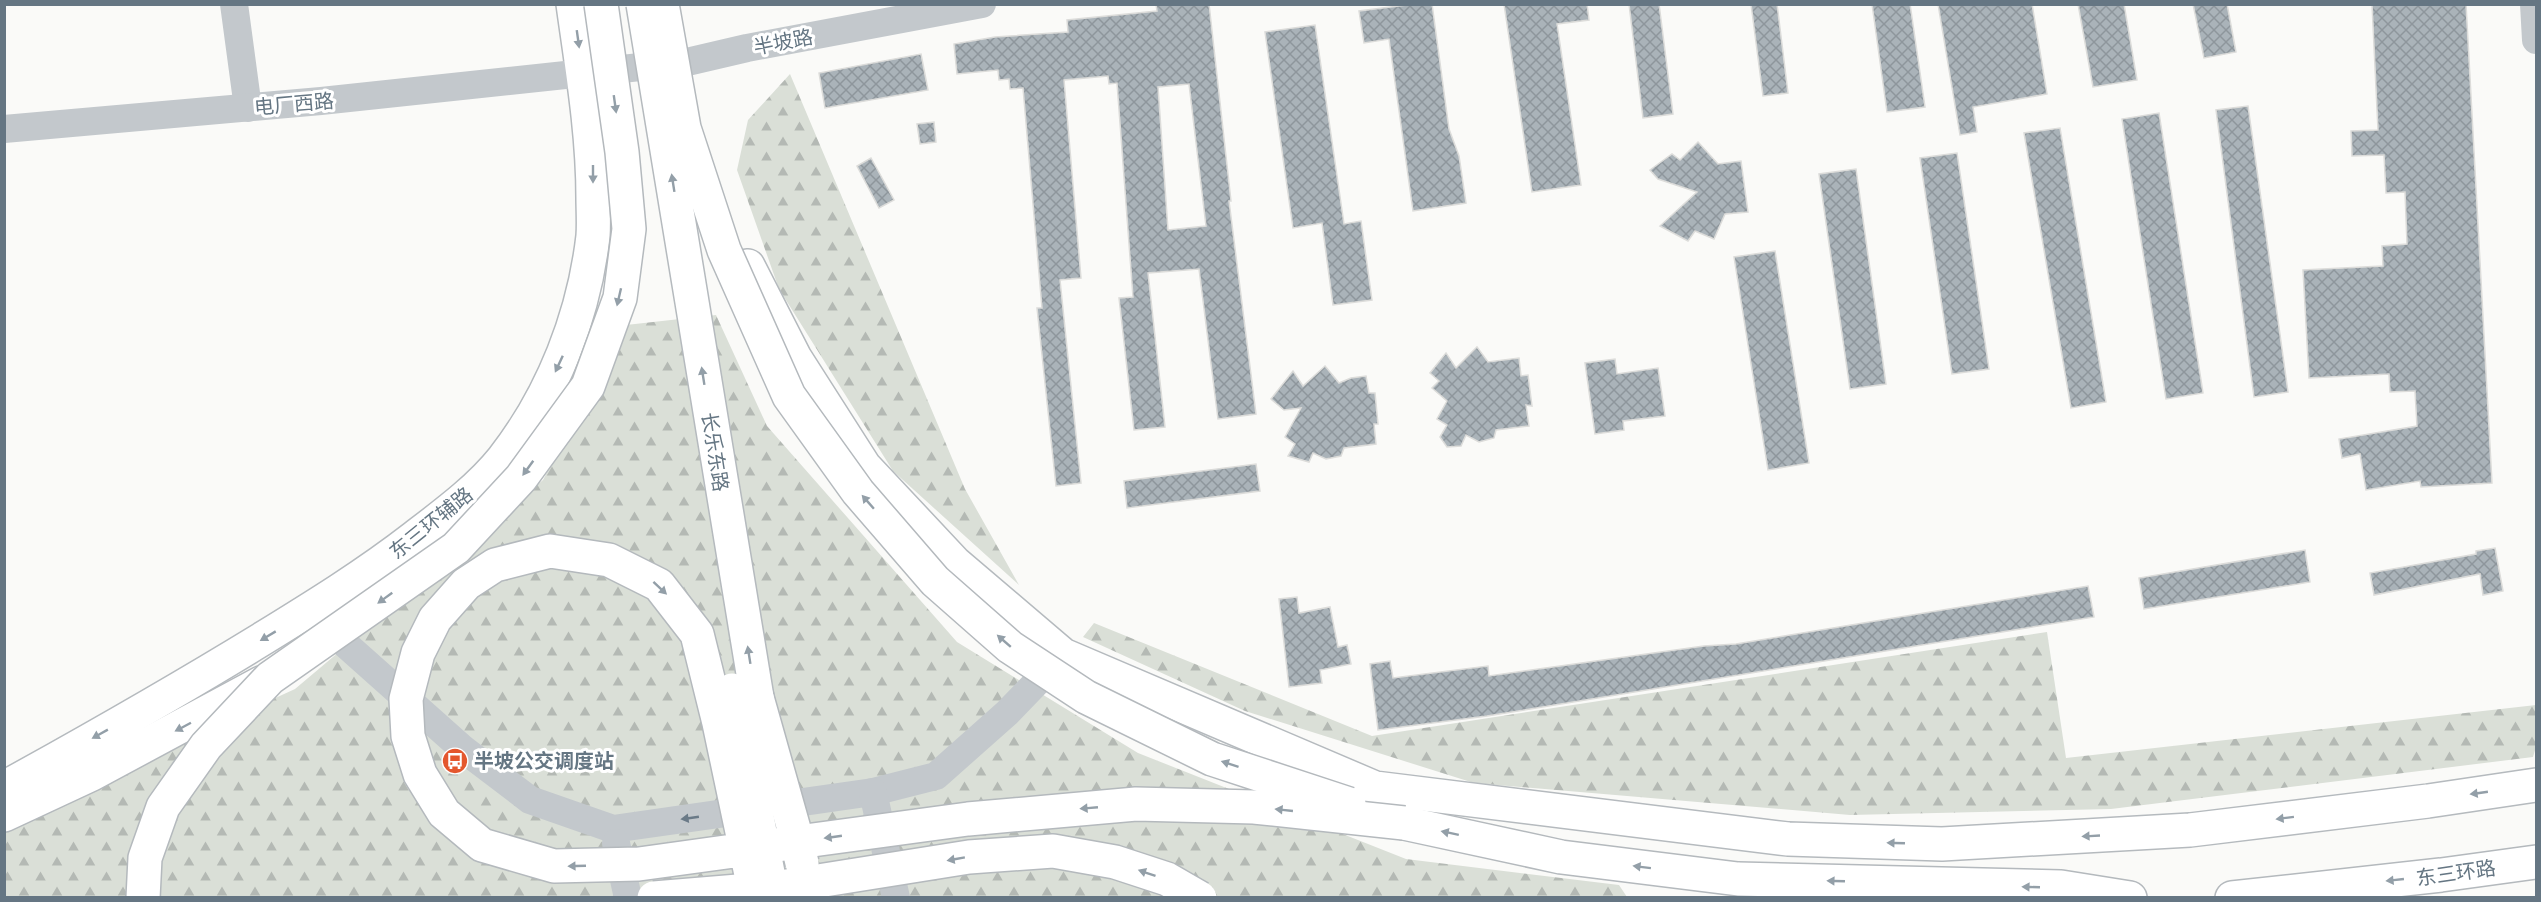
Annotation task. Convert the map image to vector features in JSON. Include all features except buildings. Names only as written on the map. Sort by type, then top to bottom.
[{"type":"main road","name":"东三环辅路","points":[[4,788],[171,695],[380,565],[475,488],[501,461],[520,436],[566,349],[581,297],[593,235],[593,157],[573,4]]},
{"type":"main road","points":[[4,815],[102,769],[270,678],[456,548],[521,478],[588,386],[620,298],[629,229],[622,152],[601,4]]},
{"type":"main road","name":"长乐东路","points":[[622,4],[731,686],[773,897]]},
{"type":"main road","name":"长乐东路","points":[[644,4],[756,694],[797,897]]},
{"type":"main road","points":[[662,4],[684,128],[724,250],[789,396],[858,492],[935,581],[1010,647],[1086,697],[1212,759],[1404,823]]},
{"type":"main road","points":[[678,4],[687,62],[706,150],[729,225],[774,320],[816,392],[864,466],[955,563],[1063,655],[1375,788],[1788,839],[1942,844],[2190,830],[2428,801],[2536,784]]},
{"type":"main road","points":[[756,897],[748,863],[746,851],[744,839],[719,723],[697,634],[659,585],[609,560],[550,551],[495,565],[466,584],[435,619],[418,653],[406,699],[408,736],[420,774],[444,813],[482,845],[554,866],[639,864],[707,854],[741,850],[752,848],[968,819],[1136,804],[1254,807],[1404,823],[1561,857],[1738,879],[2061,887],[2130,897]]},
{"type":"main road","points":[[143,897],[146,858],[163,807],[206,746],[270,678]]},
{"type":"main road","points":[[756,694],[794,829],[809,897]]},
{"type":"main road","points":[[654,897],[774,888],[969,857],[1053,851],[1114,862],[1167,879],[1200,897]]},
{"type":"main road","name":"东三环路","points":[[2232,897],[2441,875],[2536,861]]},
{"type":"street","points":[[234,4],[248,108]]},
{"type":"street","name":"半坡路","points":[[583,74],[687,62],[747,48],[982,4]]},
{"type":"street","points":[[2534,4],[2536,40]]},
{"type":"street","name":"电厂西路","points":[[4,129],[248,108],[583,74]]},
{"type":"street","points":[[309,611],[463,749],[530,800],[613,829],[873,792],[936,776],[1007,713],[1063,655]]},
{"type":"street","points":[[873,792],[896,897]]},
{"type":"street","points":[[613,829],[628,897]]},
{"type":"green space","points":[[790,74],[965,489],[1019,585],[893,471],[779,289],[737,170],[748,120]]},
{"type":"green space","points":[[716,315],[767,426],[957,642],[1138,753],[1406,859],[1619,885],[1627,897],[5,898],[4,822],[295,689],[543,480],[626,325]]},
{"type":"green space","points":[[1094,623],[1372,736],[2047,632],[2066,758],[2536,705],[2536,747],[2533,757],[2111,809],[1850,815],[1474,783],[1245,711],[1083,637]]},
{"type":"place","name":"半坡公交调度站","points":[[455,761]]}]
